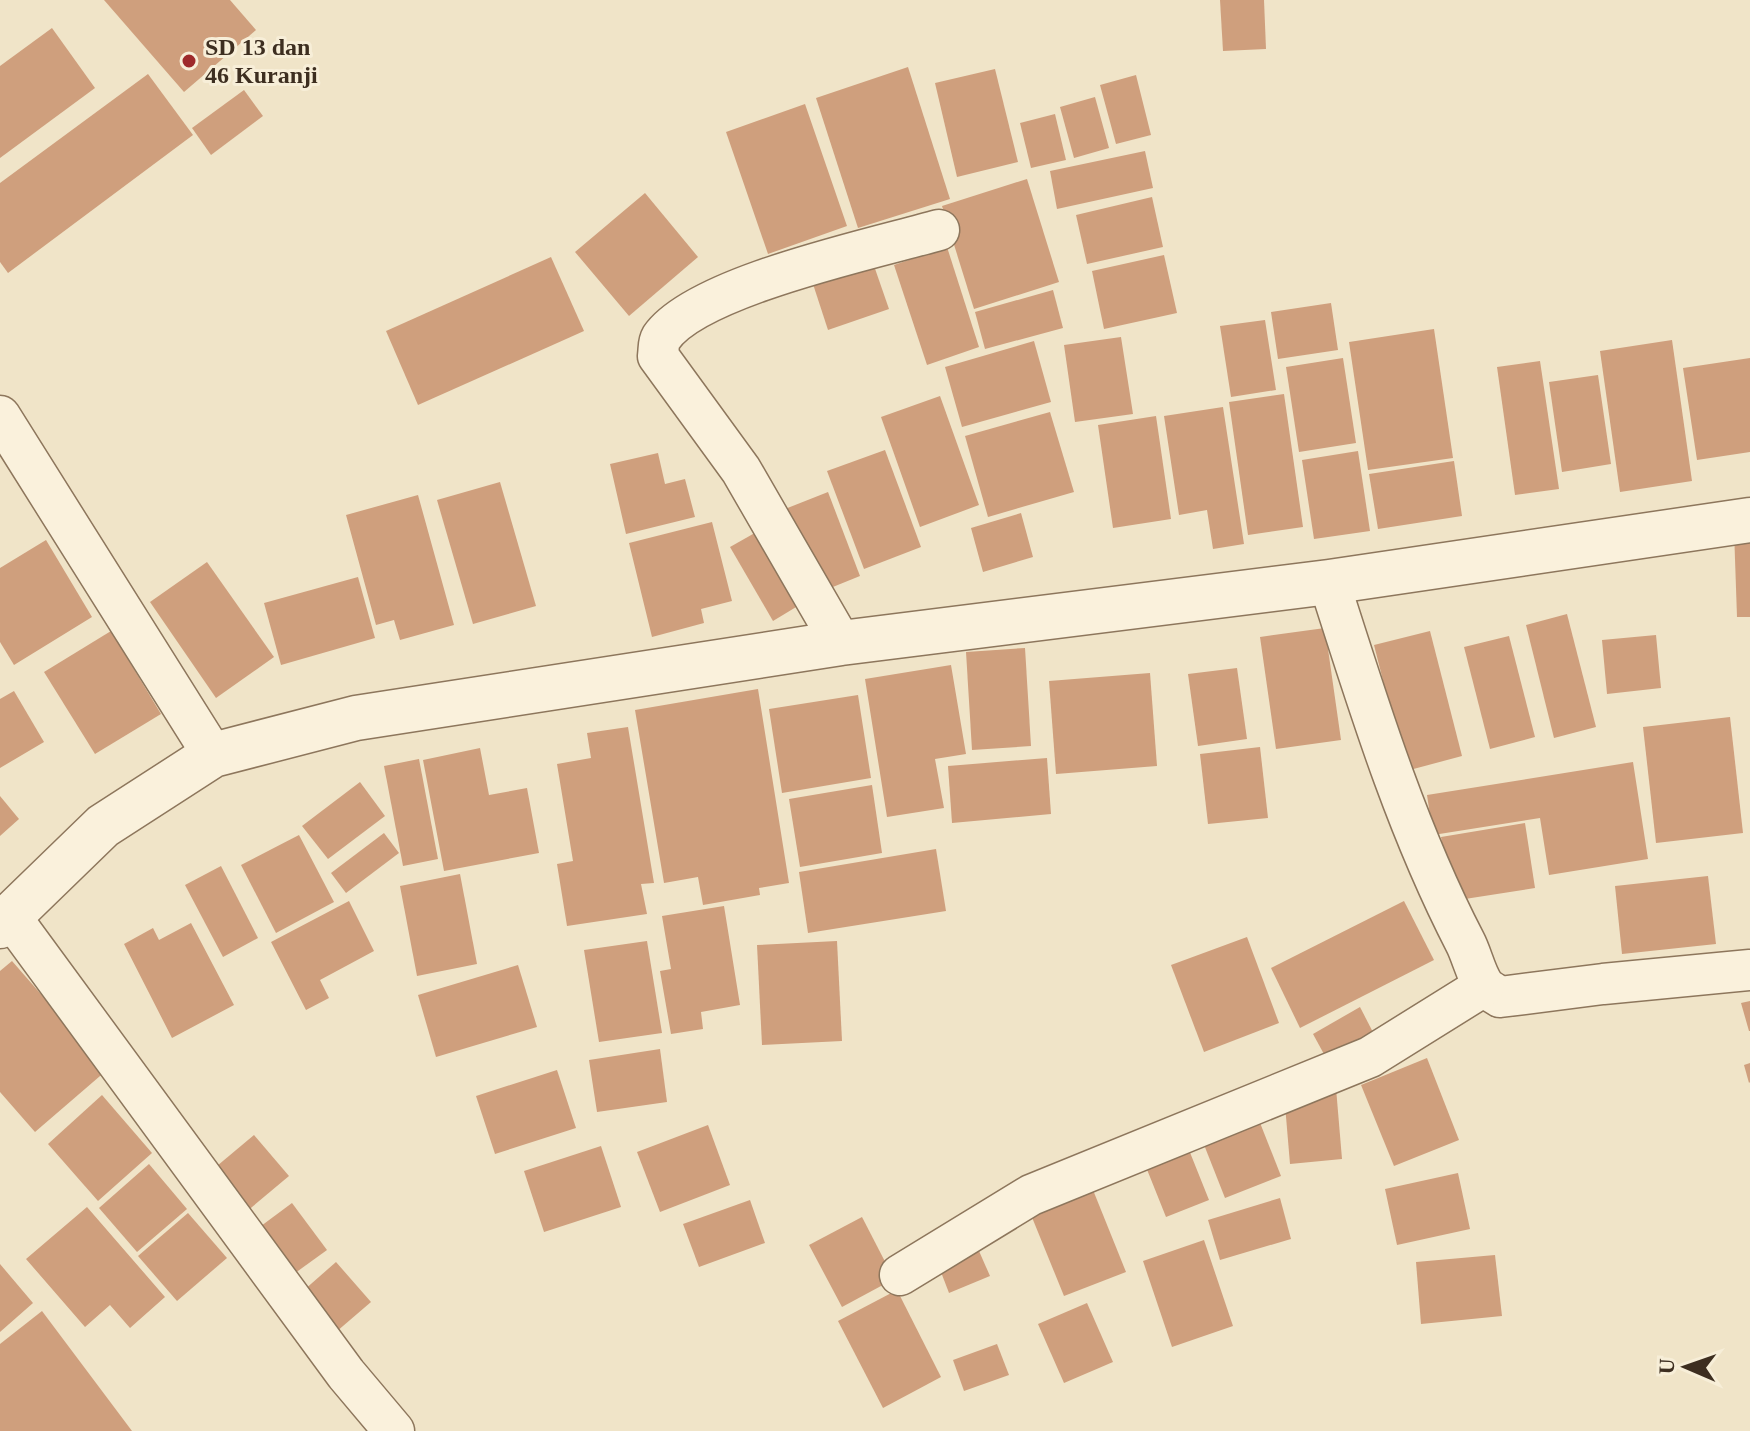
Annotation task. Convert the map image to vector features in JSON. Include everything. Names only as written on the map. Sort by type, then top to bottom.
[{"type":"street","points":[[841,643],[741,470],[658,356],[659,341],[674,324],[710,301],[759,281],[939,230]]},
{"type":"street","points":[[0,416],[213,755]]},
{"type":"street","points":[[394,1431],[336,1361],[5,921],[103,826],[213,755],[356,718],[841,643],[1329,582],[1750,520]]},
{"type":"street","points":[[1329,582],[1403,802],[1434,881],[1473,956],[1484,986],[1500,997],[1750,970]]},
{"type":"street","points":[[900,1275],[1031,1195],[1370,1057],[1484,986]]},
{"type":"building","name":"SD 13 dan 46 Kuranji","points":[[104,0],[230,0],[256,30],[184,92]]},
{"type":"building","points":[[1220,0],[1264,0],[1266,49],[1223,51]]},
{"type":"building","points":[[52,28],[95,88],[0,158],[0,66]]},
{"type":"building","points":[[908,67],[950,199],[858,228],[816,98]]},
{"type":"building","points":[[995,69],[1018,162],[957,177],[935,83]]},
{"type":"building","points":[[148,74],[193,135],[8,273],[0,262],[0,183]]},
{"type":"building","points":[[1136,75],[1151,135],[1116,144],[1100,85]]},
{"type":"building","points":[[244,90],[263,116],[211,155],[192,128]]},
{"type":"building","points":[[1095,97],[1109,148],[1074,158],[1060,107]]},
{"type":"building","points":[[805,104],[847,226],[768,254],[726,132]]},
{"type":"building","points":[[1055,114],[1066,160],[1031,168],[1020,123]]},
{"type":"building","points":[[1145,151],[1153,188],[1057,209],[1050,171]]},
{"type":"building","points":[[1027,179],[1059,282],[974,309],[942,206]]},
{"type":"building","points":[[645,193],[698,257],[629,316],[575,252]]},
{"type":"building","points":[[1152,197],[1163,247],[1087,264],[1076,215]]},
{"type":"building","points":[[947,247],[979,347],[927,365],[894,265]]},
{"type":"building","points":[[1164,255],[1177,313],[1104,329],[1092,271]]},
{"type":"building","points":[[551,257],[584,331],[418,405],[386,331]]},
{"type":"building","points":[[872,260],[889,309],[828,330],[812,281]]},
{"type":"building","points":[[1053,290],[1063,328],[985,349],[975,312]]},
{"type":"building","points":[[1331,303],[1338,350],[1278,359],[1271,312]]},
{"type":"building","points":[[1265,320],[1276,390],[1231,397],[1220,326]]},
{"type":"building","points":[[1434,329],[1453,458],[1368,470],[1349,342]]},
{"type":"building","points":[[1121,337],[1133,414],[1075,422],[1064,345]]},
{"type":"building","points":[[1672,340],[1692,481],[1620,492],[1600,351]]},
{"type":"building","points":[[1034,341],[1051,402],[962,427],[945,367]]},
{"type":"building","points":[[1343,358],[1356,443],[1299,452],[1286,367]]},
{"type":"building","points":[[1750,358],[1750,452],[1697,460],[1683,368]]},
{"type":"building","points":[[1540,361],[1559,489],[1515,495],[1497,367]]},
{"type":"building","points":[[1598,375],[1611,464],[1562,472],[1549,382]]},
{"type":"building","points":[[1284,394],[1303,527],[1248,535],[1229,402]]},
{"type":"building","points":[[940,396],[979,505],[920,527],[881,417]]},
{"type":"building","points":[[1223,407],[1244,544],[1213,549],[1207,510],[1179,515],[1164,416]]},
{"type":"building","points":[[1050,412],[1074,492],[988,517],[965,436]]},
{"type":"building","points":[[1156,416],[1171,519],[1113,528],[1098,425]]},
{"type":"building","points":[[885,450],[921,547],[864,569],[827,471]]},
{"type":"building","points":[[1358,451],[1370,531],[1314,539],[1302,460]]},
{"type":"building","points":[[658,453],[665,484],[685,479],[695,517],[626,534],[610,464]]},
{"type":"building","points":[[1454,461],[1462,516],[1378,529],[1369,474]]},
{"type":"building","points":[[500,482],[536,606],[473,624],[437,500]]},
{"type":"building","points":[[828,492],[860,576],[818,593],[785,509]]},
{"type":"building","points":[[418,495],[454,625],[400,640],[394,620],[376,625],[346,515]]},
{"type":"building","points":[[1021,513],[1033,557],[983,572],[971,528]]},
{"type":"building","points":[[712,522],[732,601],[701,609],[704,623],[652,637],[629,543]]},
{"type":"building","points":[[769,525],[811,598],[773,621],[730,547]]},
{"type":"building","points":[[1734,530],[1750,530],[1750,617],[1737,617]]},
{"type":"building","points":[[46,540],[92,617],[14,665],[0,642],[0,568]]},
{"type":"building","points":[[207,562],[274,657],[216,698],[150,602]]},
{"type":"building","points":[[358,577],[375,638],[281,665],[264,603]]},
{"type":"building","points":[[1567,614],[1596,727],[1554,738],[1526,625]]},
{"type":"building","points":[[1325,628],[1341,740],[1276,749],[1260,637]]},
{"type":"building","points":[[111,631],[161,714],[95,754],[44,672]]},
{"type":"building","points":[[1430,631],[1462,756],[1406,771],[1374,645]]},
{"type":"building","points":[[1656,635],[1661,688],[1607,694],[1602,640]]},
{"type":"building","points":[[1509,636],[1535,737],[1490,749],[1464,647]]},
{"type":"building","points":[[1025,648],[1031,746],[972,750],[966,652]]},
{"type":"building","points":[[951,665],[966,754],[935,759],[944,808],[887,817],[865,679]]},
{"type":"building","points":[[1237,668],[1247,739],[1198,746],[1188,674]]},
{"type":"building","points":[[1150,673],[1157,766],[1056,774],[1049,681]]},
{"type":"building","points":[[758,689],[789,883],[759,888],[760,895],[703,905],[698,877],[664,883],[635,710]]},
{"type":"building","points":[[14,691],[44,742],[0,768],[0,699]]},
{"type":"building","points":[[858,695],[871,778],[782,793],[769,709]]},
{"type":"building","points":[[1730,717],[1743,833],[1656,843],[1643,727]]},
{"type":"building","points":[[628,727],[654,883],[641,884],[647,914],[567,926],[557,864],[573,861],[557,764],[591,758],[587,733]]},
{"type":"building","points":[[1260,747],[1268,818],[1208,824],[1200,754]]},
{"type":"building","points":[[480,748],[489,795],[527,788],[539,853],[444,871],[423,760]]},
{"type":"building","points":[[1047,758],[1051,814],[952,823],[948,766]]},
{"type":"building","points":[[419,759],[438,859],[403,866],[384,766]]},
{"type":"building","points":[[1633,762],[1648,859],[1549,875],[1540,818],[1433,835],[1427,795]]},
{"type":"building","points":[[360,782],[385,816],[328,859],[302,826]]},
{"type":"building","points":[[872,785],[882,853],[800,867],[789,799]]},
{"type":"building","points":[[0,796],[19,819],[0,836]]},
{"type":"building","points":[[1525,823],[1535,888],[1452,901],[1441,837]]},
{"type":"building","points":[[384,833],[399,853],[346,893],[331,873]]},
{"type":"building","points":[[299,835],[334,902],[276,933],[241,865]]},
{"type":"building","points":[[936,849],[946,911],[808,933],[799,872]]},
{"type":"building","points":[[221,866],[258,938],[223,957],[185,885]]},
{"type":"building","points":[[460,874],[477,964],[417,976],[400,886]]},
{"type":"building","points":[[1708,876],[1716,944],[1622,954],[1615,886]]},
{"type":"building","points":[[349,901],[374,951],[320,980],[329,998],[306,1010],[271,942]]},
{"type":"building","points":[[1404,901],[1434,960],[1300,1028],[1271,968]]},
{"type":"building","points":[[724,906],[740,1005],[701,1012],[703,1029],[671,1034],[660,971],[671,969],[662,916]]},
{"type":"building","points":[[191,923],[234,1005],[172,1038],[124,944],[153,928],[159,940]]},
{"type":"building","points":[[1247,937],[1279,1023],[1204,1052],[1171,965]]},
{"type":"building","points":[[647,941],[662,1033],[599,1042],[584,950]]},
{"type":"building","points":[[837,941],[842,1041],[762,1045],[757,945]]},
{"type":"building","points":[[12,961],[107,1070],[35,1132],[0,1092],[0,971]]},
{"type":"building","points":[[518,965],[537,1027],[436,1057],[418,995]]},
{"type":"building","points":[[1750,1001],[1750,1031],[1749,1031],[1741,1003]]},
{"type":"building","points":[[1360,1007],[1378,1042],[1331,1067],[1313,1034]]},
{"type":"building","points":[[660,1049],[667,1102],[597,1112],[589,1060]]},
{"type":"building","points":[[1427,1058],[1459,1140],[1394,1166],[1361,1085]]},
{"type":"building","points":[[1750,1063],[1750,1082],[1749,1083],[1744,1065]]},
{"type":"building","points":[[557,1070],[576,1128],[495,1154],[476,1096]]},
{"type":"building","points":[[1336,1088],[1342,1159],[1290,1164],[1284,1093]]},
{"type":"building","points":[[102,1095],[152,1153],[98,1201],[48,1144]]},
{"type":"building","points":[[1253,1105],[1281,1176],[1225,1198],[1197,1127]]},
{"type":"building","points":[[708,1125],[730,1185],[660,1212],[637,1152]]},
{"type":"building","points":[[254,1135],[289,1176],[246,1212],[211,1171]]},
{"type":"building","points":[[1187,1145],[1209,1200],[1166,1217],[1144,1162]]},
{"type":"building","points":[[601,1146],[621,1207],[544,1232],[524,1171]]},
{"type":"building","points":[[149,1164],[187,1209],[137,1252],[99,1208]]},
{"type":"building","points":[[1458,1173],[1470,1229],[1397,1245],[1385,1189]]},
{"type":"building","points":[[1091,1185],[1126,1272],[1064,1296],[1029,1210]]},
{"type":"building","points":[[1280,1198],[1291,1239],[1220,1260],[1208,1220]]},
{"type":"building","points":[[750,1200],[765,1243],[699,1267],[683,1224]]},
{"type":"building","points":[[292,1203],[327,1250],[291,1276],[257,1229]]},
{"type":"building","points":[[87,1207],[165,1297],[130,1328],[110,1305],[85,1327],[26,1259]]},
{"type":"building","points":[[188,1213],[227,1258],[177,1301],[138,1256]]},
{"type":"building","points":[[862,1217],[894,1279],[842,1307],[809,1245]]},
{"type":"building","points":[[1204,1240],[1233,1326],[1172,1347],[1143,1261]]},
{"type":"building","points":[[975,1242],[990,1276],[949,1293],[936,1259]]},
{"type":"building","points":[[1495,1255],[1502,1316],[1421,1324],[1416,1262]]},
{"type":"building","points":[[336,1262],[371,1302],[329,1338],[295,1298]]},
{"type":"building","points":[[0,1264],[33,1303],[0,1332]]},
{"type":"building","points":[[897,1290],[941,1377],[883,1408],[838,1321]]},
{"type":"building","points":[[1087,1303],[1113,1362],[1064,1383],[1038,1324]]},
{"type":"building","points":[[42,1311],[132,1431],[0,1431],[0,1344]]},
{"type":"building","points":[[997,1344],[1009,1375],[964,1391],[953,1360]]},
{"type":"place","name":"SD 13 dan 46 Kuranji","points":[[189,61]]}]
